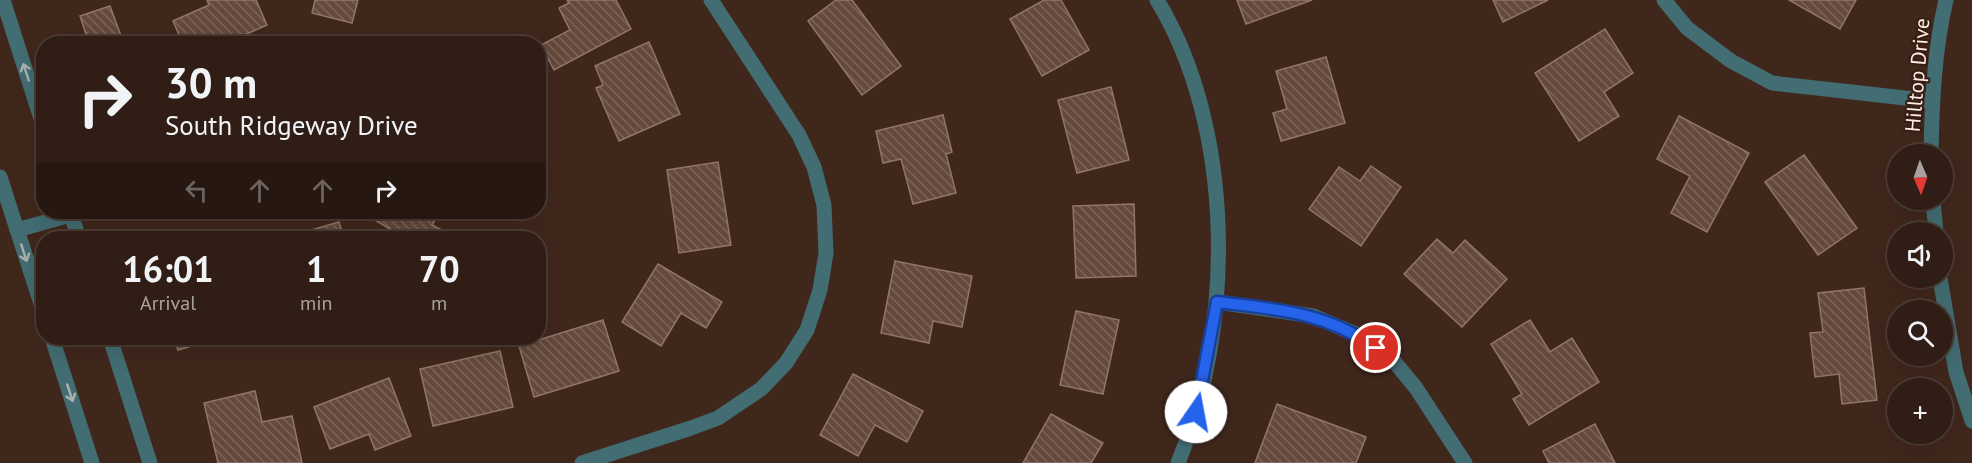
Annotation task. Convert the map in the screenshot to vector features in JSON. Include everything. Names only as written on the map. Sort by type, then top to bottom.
[{"type":"street","points":[[3,0],[36,103]]},
{"type":"street","points":[[582,463],[691,429],[718,418],[761,389],[786,363],[807,330],[820,290],[826,253],[824,205],[814,167],[799,135],[711,0]]},
{"type":"street","points":[[1157,0],[1190,69],[1206,125],[1215,177],[1219,235],[1217,302],[1193,428],[1178,463]]},
{"type":"street","points":[[1664,0],[1687,28],[1731,62],[1772,83],[1932,101]]},
{"type":"street","name":"Hilltop Drive","points":[[1931,144],[1932,101],[1940,24],[1946,0]]},
{"type":"street","points":[[0,177],[36,289]]},
{"type":"street","points":[[16,230],[54,219]]},
{"type":"street","points":[[1942,288],[1956,372],[1972,421]]},
{"type":"street","points":[[1217,302],[1313,315],[1358,335],[1394,360],[1416,388],[1465,463]]},
{"type":"street","points":[[54,345],[92,463]]},
{"type":"street","points":[[112,345],[150,463]]},
{"type":"street","points":[[1956,372],[1972,368]]},
{"type":"building","points":[[207,0],[256,0],[267,25],[242,36],[180,36],[173,21],[209,5]]},
{"type":"building","points":[[315,0],[358,0],[352,23],[312,13]]},
{"type":"building","points":[[567,0],[616,0],[631,29],[554,70],[546,55],[546,42],[570,30],[559,8],[569,3]]},
{"type":"building","points":[[836,0],[852,0],[901,66],[862,95],[808,21]]},
{"type":"building","points":[[1044,0],[1061,0],[1089,50],[1042,76],[1010,19]]},
{"type":"building","points":[[1237,0],[1312,0],[1246,24]]},
{"type":"building","points":[[1493,0],[1548,0],[1503,22]]},
{"type":"building","points":[[1789,0],[1856,0],[1840,29]]},
{"type":"building","points":[[110,6],[121,36],[86,36],[80,16]]},
{"type":"building","points":[[1605,29],[1633,73],[1604,92],[1619,116],[1579,141],[1535,73]]},
{"type":"building","points":[[649,42],[680,114],[619,141],[596,88],[603,85],[595,66]]},
{"type":"building","points":[[1326,57],[1345,123],[1281,141],[1273,113],[1287,109],[1276,71]]},
{"type":"building","points":[[1111,87],[1129,160],[1077,173],[1058,100]]},
{"type":"building","points":[[943,115],[952,152],[946,154],[956,193],[913,204],[901,159],[883,163],[876,131]]},
{"type":"building","points":[[1679,116],[1749,153],[1707,232],[1671,213],[1690,176],[1657,159]]},
{"type":"building","points":[[1804,155],[1857,228],[1818,255],[1765,182]]},
{"type":"building","points":[[718,162],[731,245],[679,253],[667,170]]},
{"type":"building","points":[[1371,166],[1401,187],[1361,246],[1309,209],[1339,167],[1360,181]]},
{"type":"building","points":[[1134,204],[1136,276],[1076,278],[1073,206]]},
{"type":"building","points":[[373,219],[436,219],[432,225],[440,229],[439,231],[393,231]]},
{"type":"building","points":[[339,222],[342,231],[308,231]]},
{"type":"building","points":[[1437,239],[1453,253],[1465,240],[1507,279],[1462,327],[1404,274]]},
{"type":"building","points":[[895,261],[972,276],[962,327],[933,321],[929,343],[881,333]]},
{"type":"building","points":[[658,264],[722,302],[706,328],[681,313],[661,346],[622,322]]},
{"type":"building","points":[[1864,288],[1877,400],[1842,404],[1839,374],[1815,377],[1810,333],[1823,332],[1818,293]]},
{"type":"building","points":[[1076,311],[1119,320],[1103,394],[1060,385]]},
{"type":"building","points":[[603,320],[619,371],[534,397],[519,346],[546,345],[546,338]]},
{"type":"building","points":[[1530,320],[1550,352],[1572,338],[1599,382],[1529,425],[1513,399],[1522,394],[1491,344]]},
{"type":"building","points":[[176,345],[195,345],[178,350]]},
{"type":"building","points":[[500,351],[513,407],[433,426],[420,369]]},
{"type":"building","points":[[853,374],[923,411],[907,442],[875,425],[858,456],[820,435]]},
{"type":"building","points":[[389,378],[411,436],[375,450],[369,434],[330,449],[314,407]]},
{"type":"building","points":[[255,391],[262,422],[292,416],[302,463],[218,463],[204,403]]},
{"type":"building","points":[[1277,404],[1366,437],[1356,463],[1255,463]]},
{"type":"building","points":[[1051,414],[1103,443],[1091,463],[1023,463]]},
{"type":"building","points":[[1595,424],[1615,463],[1549,463],[1543,451]]},
{"type":"route","points":[[1196,412],[1217,302],[1313,315],[1358,335],[1376,348]]}]
